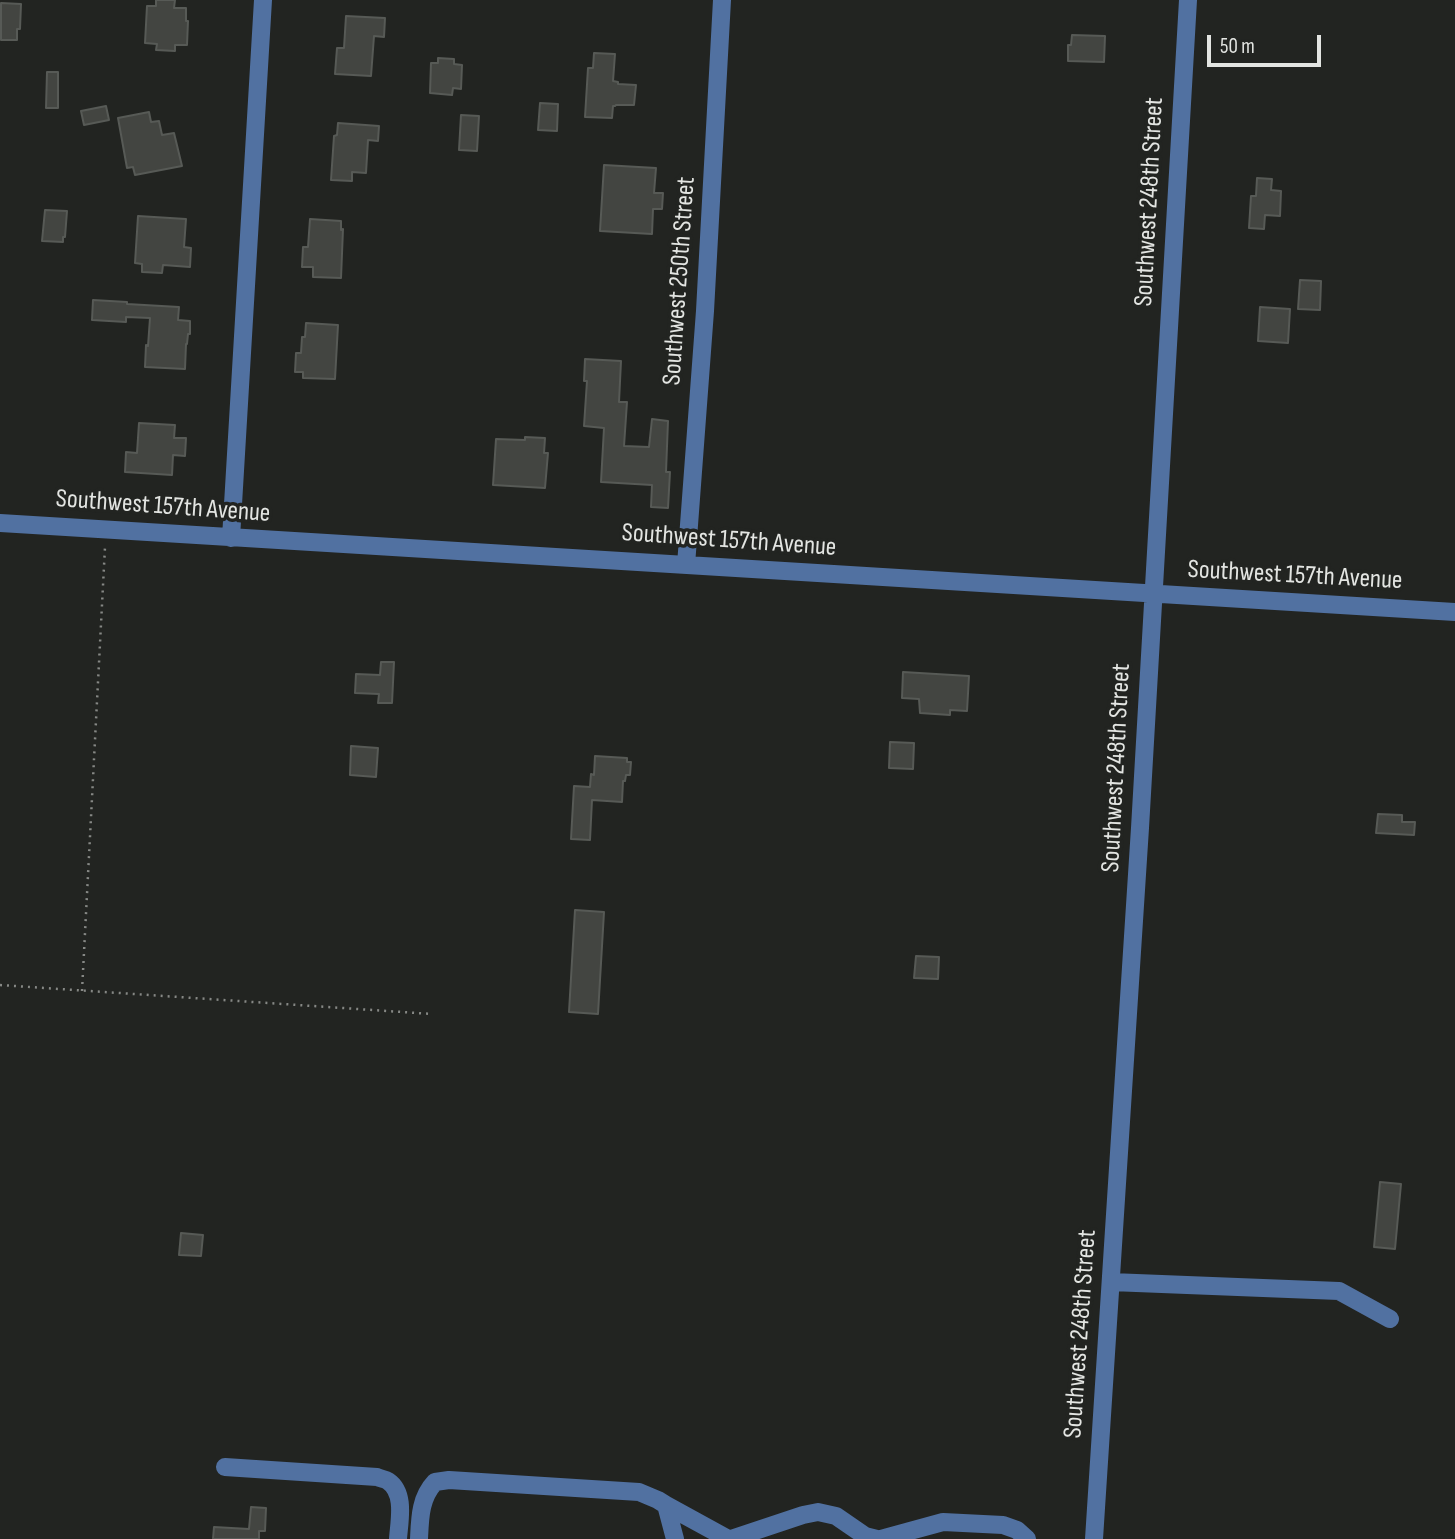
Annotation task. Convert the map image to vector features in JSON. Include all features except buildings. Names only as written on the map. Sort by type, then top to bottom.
[{"type":"street","points":[[231,538],[263,0]]},
{"type":"street","name":"Southwest 250th Street","points":[[686,565],[705,311],[722,0]]},
{"type":"street","name":"Southwest 248th Street","points":[[1094,1539],[1154,594],[1188,0]]},
{"type":"street","name":"Southwest 157th Avenue","points":[[0,523],[1455,612]]},
{"type":"street","points":[[1111,1282],[1339,1291],[1390,1319]]},
{"type":"street","points":[[225,1467],[377,1477],[389,1482],[397,1490],[400,1508],[398,1539]]},
{"type":"street","points":[[419,1539],[421,1508],[428,1489],[435,1482],[449,1480],[639,1492],[730,1539],[818,1512],[836,1516],[865,1536],[879,1539],[943,1522],[1003,1525],[1017,1530],[1027,1539]]},
{"type":"street","points":[[666,1505],[675,1539]]},
{"type":"path","points":[[82,991],[106,530]]},
{"type":"path","points":[[0,985],[432,1014]]}]
